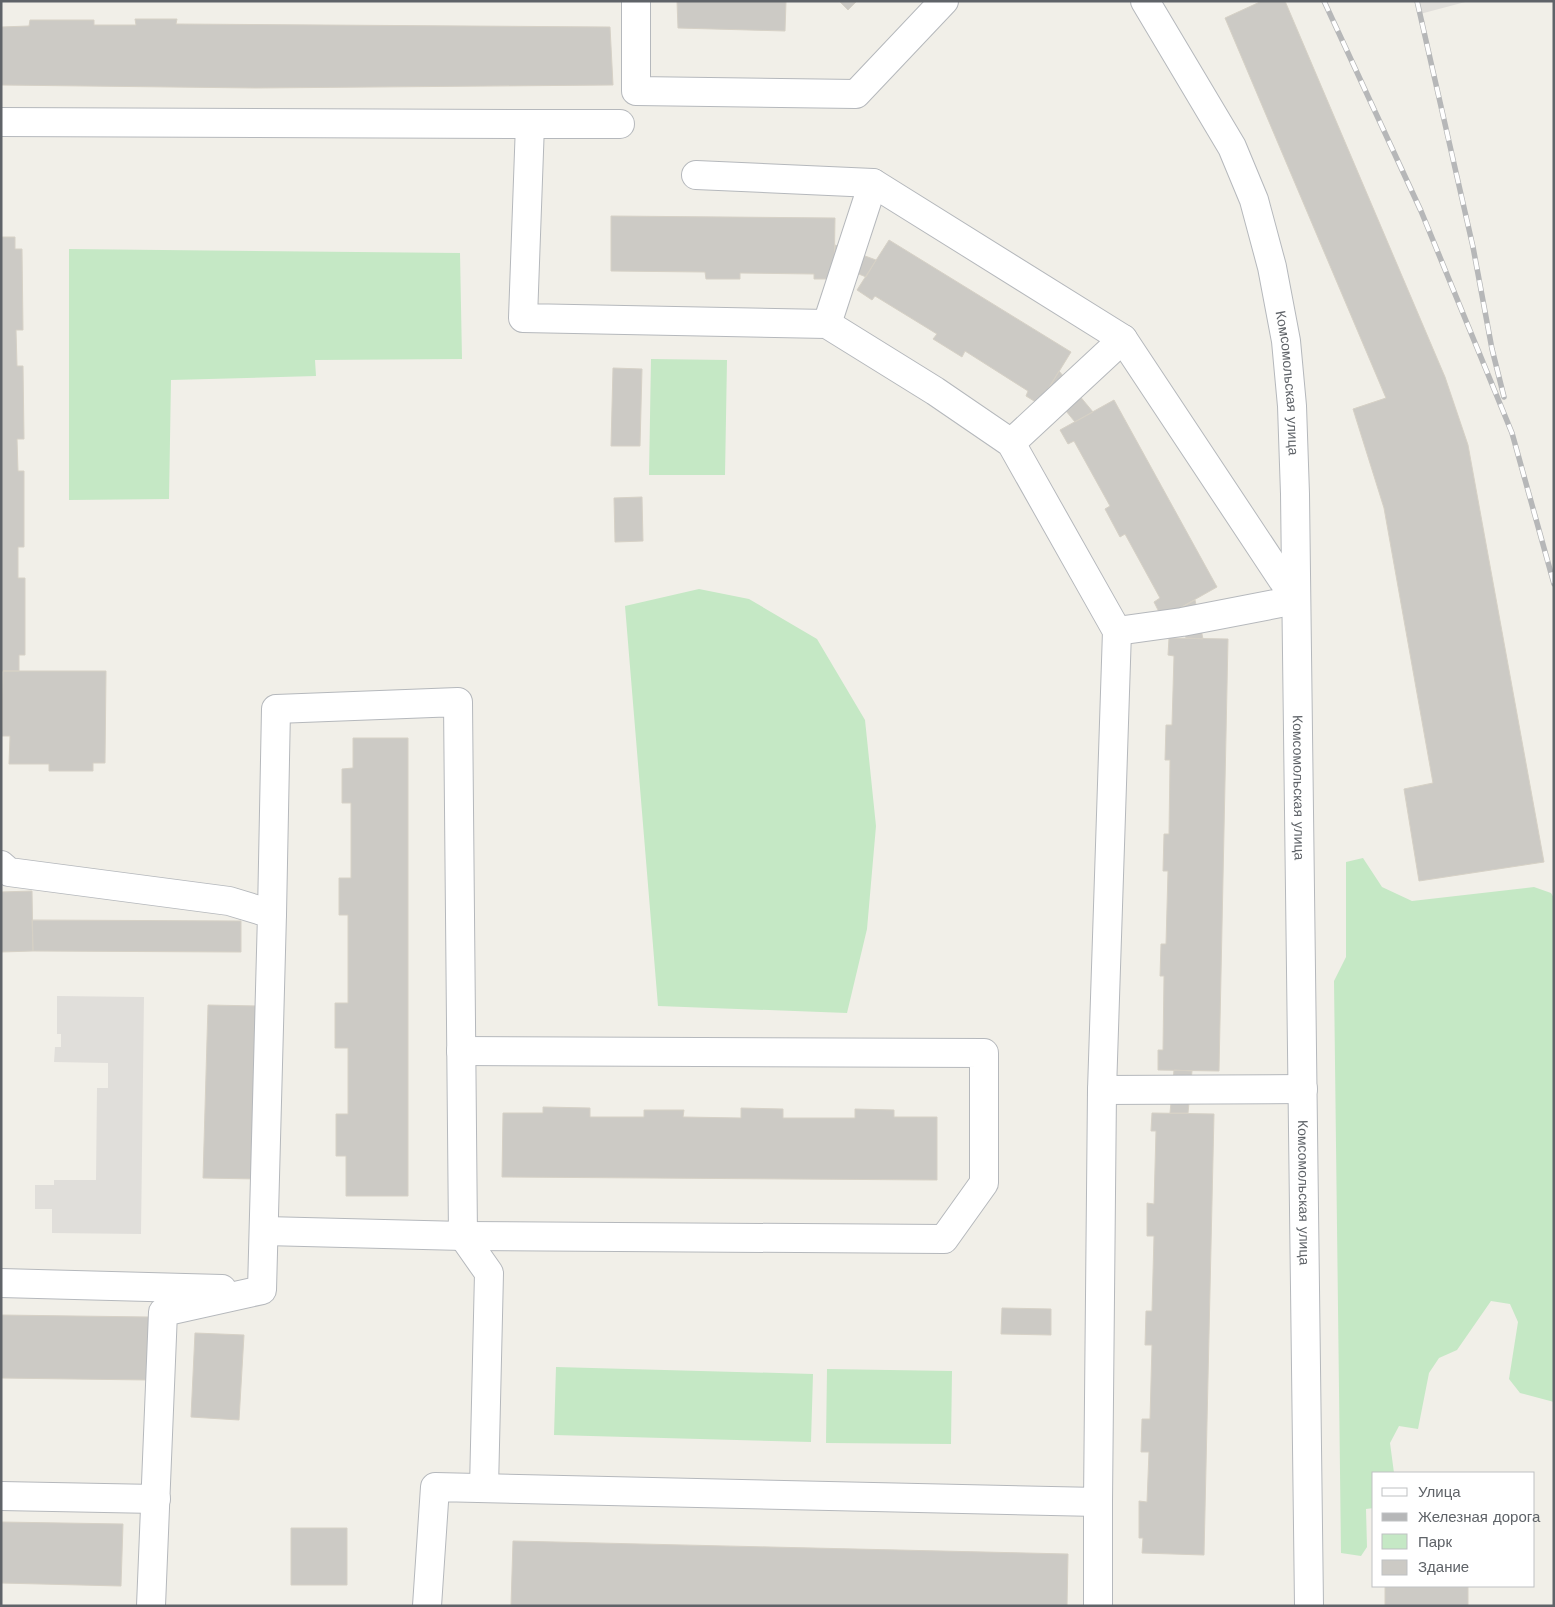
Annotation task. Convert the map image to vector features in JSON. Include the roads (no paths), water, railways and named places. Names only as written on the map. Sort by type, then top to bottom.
[{"type":"street","points":[[636,1],[636,91],[856,94],[944,1]]},
{"type":"street","name":"Комсомольская улица","points":[[1146,1],[1232,147],[1254,200],[1272,267],[1286,341],[1292,406],[1296,600],[1309,1606]]},
{"type":"street","points":[[1,122],[620,124]]},
{"type":"street","points":[[530,124],[523,318],[827,324],[935,391],[1011,443],[1116,631],[1102,1090],[1098,1606]]},
{"type":"street","points":[[696,175],[873,183],[1123,339],[1296,600],[1182,622],[1116,631]]},
{"type":"street","points":[[827,324],[873,183]]},
{"type":"street","points":[[1011,443],[1123,339]]},
{"type":"street","points":[[262,1290],[265,1231],[276,709],[458,702],[463,1236],[490,1273],[484,1488]]},
{"type":"street","points":[[1,865],[9,872],[230,901],[272,914]]},
{"type":"street","points":[[265,1231],[463,1236],[944,1239],[984,1183],[984,1053],[461,1051]]},
{"type":"street","points":[[1102,1090],[1303,1089]]},
{"type":"street","points":[[1,1283],[262,1290]]},
{"type":"street","points":[[151,1606],[163,1312],[262,1290]]},
{"type":"street","points":[[427,1606],[435,1487],[1098,1502]]},
{"type":"street","points":[[1,1496],[156,1499]]},
{"type":"railway","points":[[1324,1],[1421,211],[1512,433],[1554,584]]},
{"type":"railway","points":[[1417,1],[1473,247],[1492,349],[1504,397]]}]
